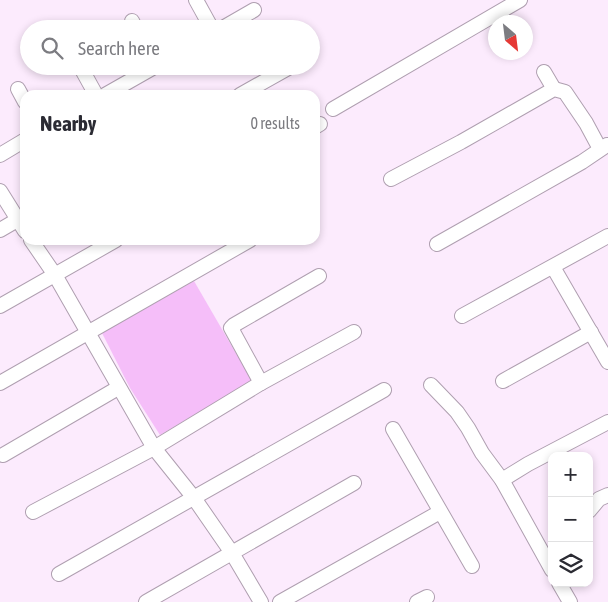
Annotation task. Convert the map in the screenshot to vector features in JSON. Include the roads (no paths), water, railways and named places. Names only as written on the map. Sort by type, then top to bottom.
[{"type":"street","points":[[196,0],[207,20]]},
{"type":"street","points":[[333,109],[520,0]]},
{"type":"street","points":[[237,20],[254,10]]},
{"type":"street","points":[[437,244],[582,162],[604,147],[565,92],[554,89],[544,72]]},
{"type":"street","points":[[85,75],[93,90]]},
{"type":"street","points":[[114,90],[140,75]]},
{"type":"street","points":[[249,90],[277,75]]},
{"type":"street","points":[[18,89],[20,93]]},
{"type":"street","points":[[391,179],[554,89]]},
{"type":"street","points":[[0,155],[20,143]]},
{"type":"street","points":[[0,191],[20,219]]},
{"type":"street","points":[[0,230],[20,223]]},
{"type":"street","points":[[462,316],[608,236]]},
{"type":"street","points":[[34,245],[55,275],[154,448],[194,498],[232,553],[261,602]]},
{"type":"street","points":[[0,306],[107,245]]},
{"type":"street","points":[[0,383],[241,245]]},
{"type":"street","points":[[553,267],[608,362]]},
{"type":"street","points":[[261,384],[231,328],[319,276]]},
{"type":"street","points":[[34,512],[154,448],[261,384],[354,332]]},
{"type":"street","points":[[503,381],[591,332]]},
{"type":"street","points":[[431,385],[468,428],[482,453],[502,480],[548,563]]},
{"type":"street","points":[[3,455],[118,388]]},
{"type":"street","points":[[59,574],[384,390]]},
{"type":"street","points":[[502,480],[528,464],[608,422]]},
{"type":"street","points":[[393,429],[472,566]]},
{"type":"street","points":[[146,602],[354,483]]},
{"type":"street","points":[[593,506],[599,499],[608,495]]},
{"type":"street","points":[[280,602],[440,512]]},
{"type":"street","points":[[561,587],[570,602]]}]
